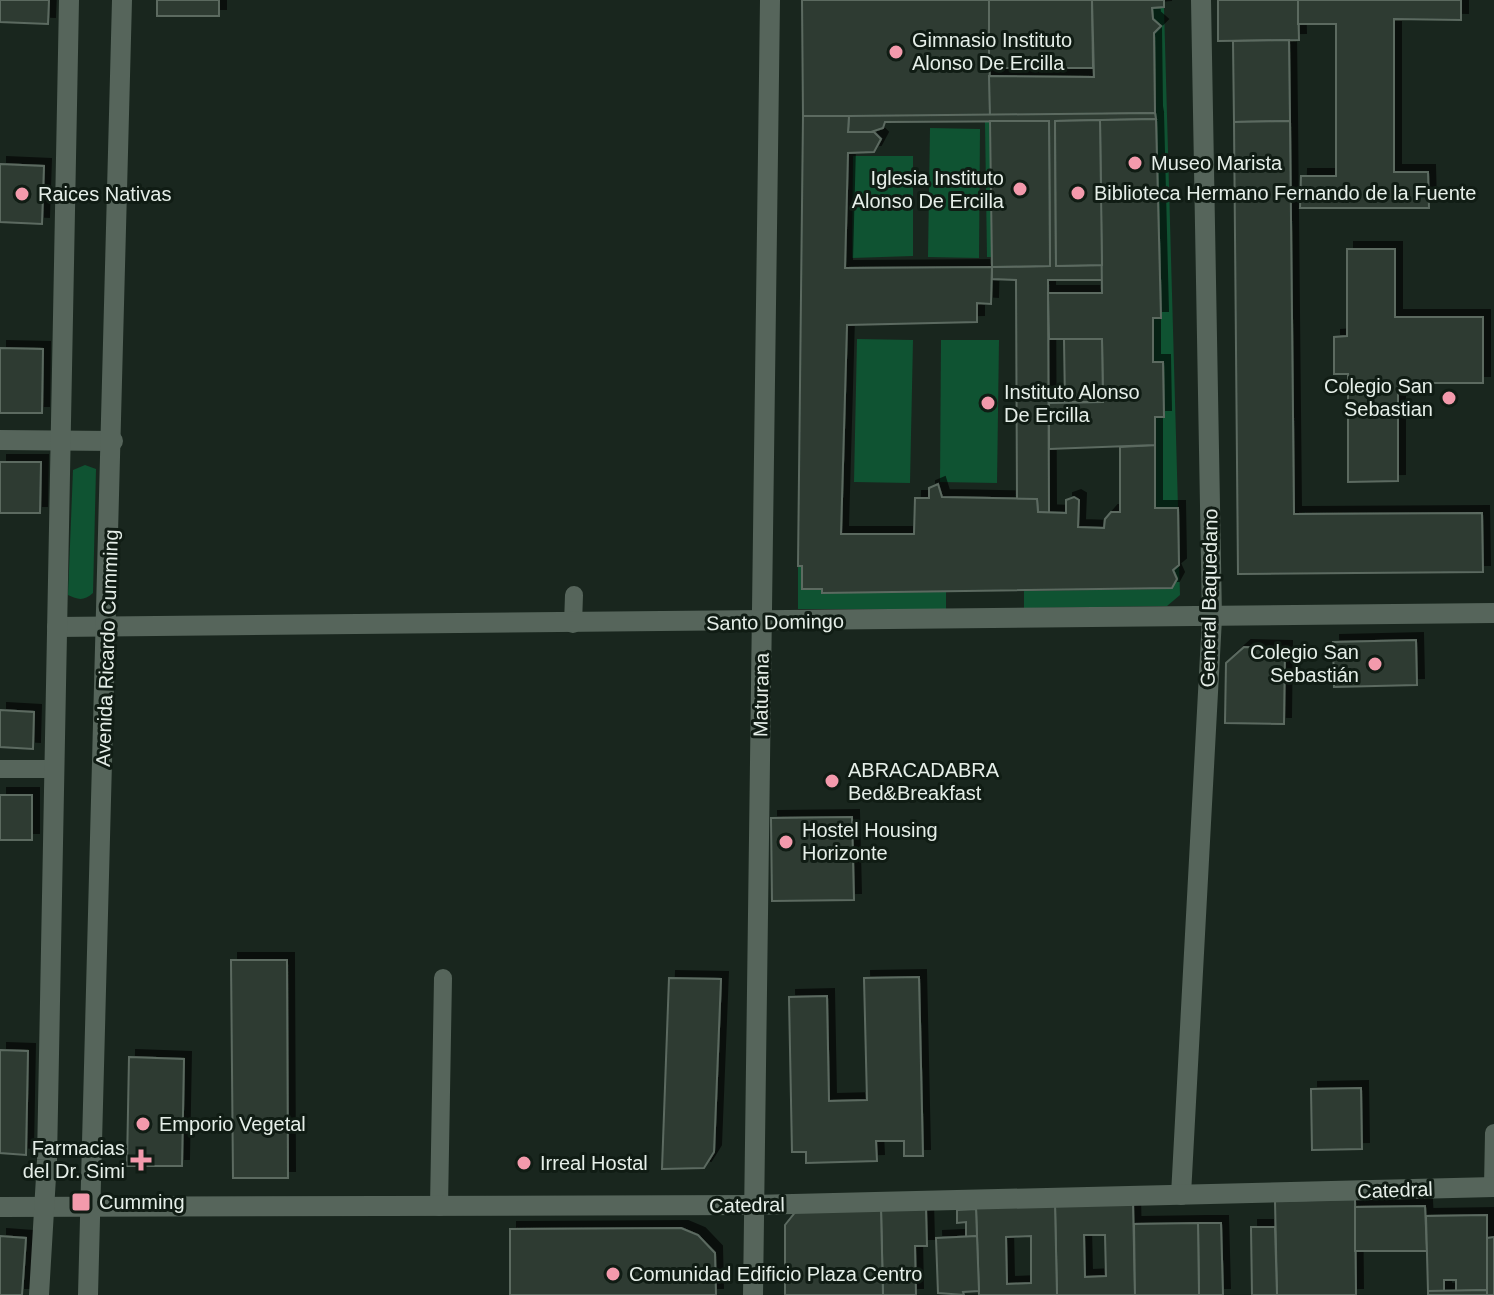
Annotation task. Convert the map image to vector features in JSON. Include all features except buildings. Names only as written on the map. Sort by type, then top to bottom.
[{"type":"main road","points":[[39,1295],[45,1206],[69,0]]},
{"type":"main road","name":"Avenida Ricardo Cumming","points":[[88,1295],[113,441],[122,0]]},
{"type":"main road","name":"Maturana","points":[[753,1295],[770,0]]},
{"type":"main road","name":"General Baquedano","points":[[1181,1195],[1212,618],[1201,0]]},
{"type":"main road","points":[[0,440],[113,441]]},
{"type":"main road","name":"Santo Domingo","points":[[57,627],[107,629],[1494,613]]},
{"type":"main road","name":"Catedral","points":[[0,1207],[755,1205],[1494,1187]]},
{"type":"lane","points":[[573,624],[574,595]]},
{"type":"lane","points":[[0,769],[54,769]]},
{"type":"lane","points":[[439,1207],[443,978]]},
{"type":"lane","points":[[1494,1133],[1494,1187]]},
{"type":"green space","points":[[1152,8],[1164,8],[1178,508],[1155,508],[1155,417],[1163,417],[1163,362],[1153,362],[1153,318],[1161,318],[1154,33],[1161,26],[1153,19]]},
{"type":"green space","points":[[990,121],[992,257],[987,257],[985,122]]},
{"type":"green space","points":[[930,128],[980,129],[979,258],[928,257]]},
{"type":"green space","points":[[853,156],[913,156],[913,256],[852,258]]},
{"type":"green space","points":[[857,339],[913,340],[910,483],[854,482]]},
{"type":"green space","points":[[941,340],[999,340],[997,483],[940,482]]},
{"type":"green space","points":[[85,465],[96,469],[93,593],[81,599],[68,595],[73,470]]},
{"type":"green space","points":[[1179,565],[1180,595],[1167,606],[1024,608],[1024,591],[1168,589],[1176,582],[1173,570]]},
{"type":"green space","points":[[798,566],[802,566],[802,589],[822,589],[823,593],[946,592],[946,609],[798,609]]},
{"type":"place","name":"Gimnasio Instituto Alonso De Ercilla","points":[[896,52]]},
{"type":"place","name":"Museo Marista","points":[[1135,163]]},
{"type":"place","name":"Iglesia Instituto Alonso De Ercilla","points":[[1020,189]]},
{"type":"place","name":"Biblioteca Hermano Fernando de la Fuente","points":[[1078,193]]},
{"type":"place","name":"Raices Nativas","points":[[22,194]]},
{"type":"place","name":"Colegio San Sebastian","points":[[1449,398]]},
{"type":"place","name":"Instituto Alonso De Ercilla","points":[[988,403]]},
{"type":"place","name":"Colegio San Sebastián","points":[[1375,664]]},
{"type":"place","name":"ABRACADABRA Bed&Breakfast","points":[[832,781]]},
{"type":"place","name":"Hostel Housing Horizonte","points":[[786,842]]},
{"type":"place","name":"Emporio Vegetal","points":[[143,1124]]},
{"type":"place","name":"Farmacias del Dr. Simi","points":[[141,1160]]},
{"type":"place","name":"Irreal Hostal","points":[[524,1163]]},
{"type":"place","name":"Cumming","points":[[81,1202]]},
{"type":"place","name":"Comunidad Edificio Plaza Centro","points":[[613,1274]]}]
